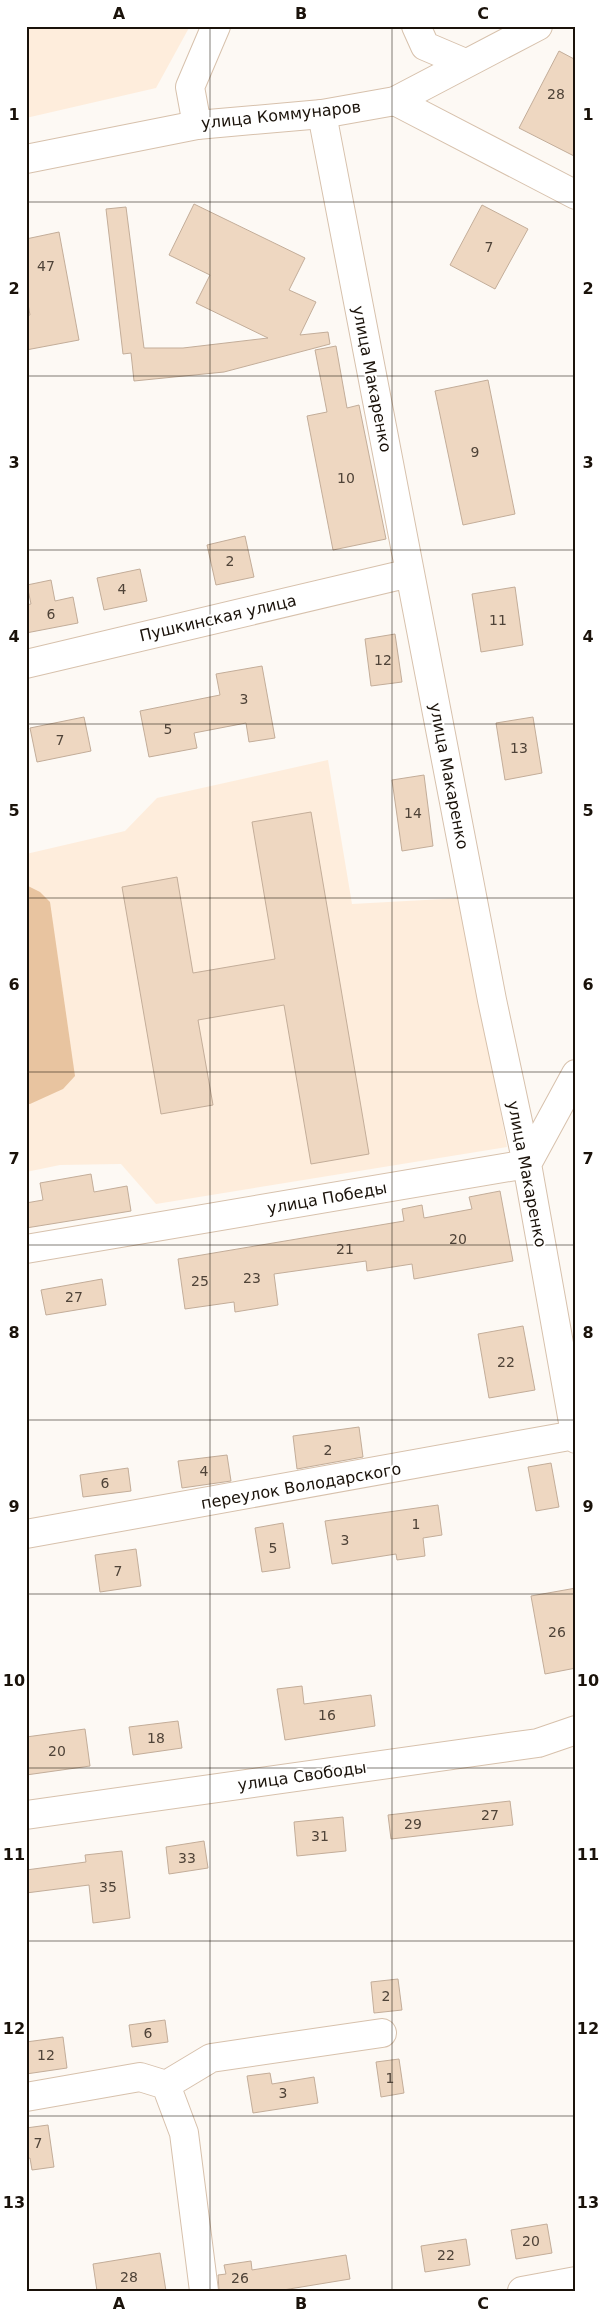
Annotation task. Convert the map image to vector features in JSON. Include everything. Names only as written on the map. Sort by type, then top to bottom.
[{"type":"street","points":[[197,125],[190,87],[216,26]]},
{"type":"street","points":[[416,26],[425,46],[465,64]]},
{"type":"street","name":"улица Коммунаров","points":[[26,159],[221,121],[322,114],[395,101],[538,26]]},
{"type":"street","points":[[395,101],[576,195]]},
{"type":"street","name":"улица Макаренко","points":[[322,114],[492,1000],[527,1164],[575,1437]]},
{"type":"street","name":"Пушкинская улица","points":[[26,664],[410,573]]},
{"type":"street","points":[[527,1164],[576,1074]]},
{"type":"street","name":"улица Победы","points":[[26,1249],[527,1164]]},
{"type":"street","name":"переулок Володарского","points":[[26,1534],[575,1437]]},
{"type":"street","name":"улица Свободы","points":[[26,1815],[538,1743],[576,1730]]},
{"type":"street","points":[[166,2085],[211,2058],[382,2033]]},
{"type":"street","points":[[26,2098],[140,2076],[166,2085],[184,2132],[204,2291]]},
{"type":"street","points":[[522,2291],[576,2281]]},
{"type":"shaded area","points":[[26,26],[190,26],[156,88],[26,118]]},
{"type":"shaded area","points":[[328,760],[352,904],[461,898],[507,1147],[156,1204],[121,1164],[60,1165],[26,1172],[26,854],[125,831],[157,798]]},
{"type":"shaded area","points":[[26,885],[40,892],[50,902],[75,1076],[63,1089],[30,1104],[26,1104]]},
{"type":"building","points":[[559,51],[576,60],[576,157],[519,128]]},
{"type":"building","points":[[194,204],[305,258],[289,290],[316,302],[300,335],[328,332],[330,344],[224,372],[134,381],[131,353],[123,354],[106,209],[126,207],[144,348],[183,348],[268,338],[196,303],[210,275],[169,255]]},
{"type":"building","points":[[482,205],[528,229],[495,289],[450,265]]},
{"type":"building","points":[[59,232],[79,340],[26,350],[26,316],[30,315],[26,293],[26,239]]},
{"type":"building","points":[[336,346],[347,408],[359,405],[386,539],[333,550],[307,416],[327,412],[315,350]]},
{"type":"building","points":[[488,380],[515,514],[463,525],[435,391]]},
{"type":"building","points":[[245,536],[254,577],[216,585],[207,545]]},
{"type":"building","points":[[140,569],[147,601],[104,610],[97,578]]},
{"type":"building","points":[[51,580],[55,601],[73,597],[78,623],[26,633],[26,605],[31,604],[27,585]]},
{"type":"building","points":[[515,587],[523,645],[481,652],[472,594]]},
{"type":"building","points":[[395,634],[402,682],[371,686],[365,639]]},
{"type":"building","points":[[262,666],[275,738],[249,742],[246,723],[194,733],[197,748],[149,757],[140,711],[220,695],[216,674]]},
{"type":"building","points":[[84,717],[91,751],[37,762],[30,728]]},
{"type":"building","points":[[533,717],[542,773],[505,780],[496,723]]},
{"type":"building","points":[[424,775],[433,846],[402,851],[392,780]]},
{"type":"building","points":[[311,812],[369,1154],[311,1164],[284,1005],[198,1020],[213,1105],[161,1114],[122,887],[177,877],[193,973],[275,959],[252,822]]},
{"type":"building","points":[[91,1174],[94,1192],[127,1186],[131,1211],[26,1228],[26,1203],[43,1200],[40,1183]]},
{"type":"building","points":[[500,1191],[513,1261],[414,1279],[412,1264],[367,1271],[366,1261],[274,1274],[278,1305],[235,1312],[234,1302],[185,1309],[178,1259],[404,1221],[402,1209],[422,1205],[424,1218],[472,1209],[469,1197]]},
{"type":"building","points":[[102,1279],[106,1305],[46,1315],[41,1290]]},
{"type":"building","points":[[523,1326],[535,1390],[489,1398],[478,1334]]},
{"type":"building","points":[[359,1427],[363,1457],[297,1469],[293,1436]]},
{"type":"building","points":[[227,1455],[231,1481],[182,1488],[178,1461]]},
{"type":"building","points":[[551,1463],[559,1507],[536,1511],[528,1467]]},
{"type":"building","points":[[128,1468],[131,1491],[83,1497],[80,1475]]},
{"type":"building","points":[[438,1505],[442,1535],[423,1538],[425,1556],[397,1560],[396,1554],[332,1564],[325,1521]]},
{"type":"building","points":[[283,1523],[290,1568],[262,1572],[255,1528]]},
{"type":"building","points":[[136,1549],[141,1586],[100,1592],[95,1555]]},
{"type":"building","points":[[576,1588],[576,1668],[545,1674],[531,1596]]},
{"type":"building","points":[[302,1686],[304,1704],[371,1695],[375,1726],[285,1740],[277,1689]]},
{"type":"building","points":[[178,1721],[182,1748],[133,1755],[129,1727]]},
{"type":"building","points":[[85,1729],[90,1766],[26,1775],[26,1737]]},
{"type":"building","points":[[510,1801],[513,1825],[391,1839],[388,1815]]},
{"type":"building","points":[[343,1817],[346,1851],[297,1856],[294,1822]]},
{"type":"building","points":[[204,1841],[208,1868],[169,1874],[166,1847]]},
{"type":"building","points":[[122,1851],[130,1918],[93,1923],[89,1885],[26,1893],[26,1870],[86,1862],[85,1855]]},
{"type":"building","points":[[398,1979],[402,2010],[374,2013],[371,1982]]},
{"type":"building","points":[[165,2020],[168,2042],[132,2047],[129,2025]]},
{"type":"building","points":[[63,2037],[67,2068],[26,2074],[26,2042]]},
{"type":"building","points":[[399,2059],[404,2093],[381,2097],[376,2062]]},
{"type":"building","points":[[270,2073],[272,2084],[314,2077],[318,2103],[253,2113],[247,2076]]},
{"type":"building","points":[[48,2125],[54,2167],[32,2170],[30,2158],[26,2159],[26,2128]]},
{"type":"building","points":[[547,2224],[552,2253],[516,2259],[511,2230]]},
{"type":"building","points":[[466,2239],[470,2265],[425,2272],[421,2246]]},
{"type":"building","points":[[160,2253],[166,2291],[97,2291],[93,2264]]},
{"type":"building","points":[[346,2255],[350,2279],[277,2291],[219,2291],[218,2275],[226,2274],[224,2265],[251,2261],[252,2270]]}]
